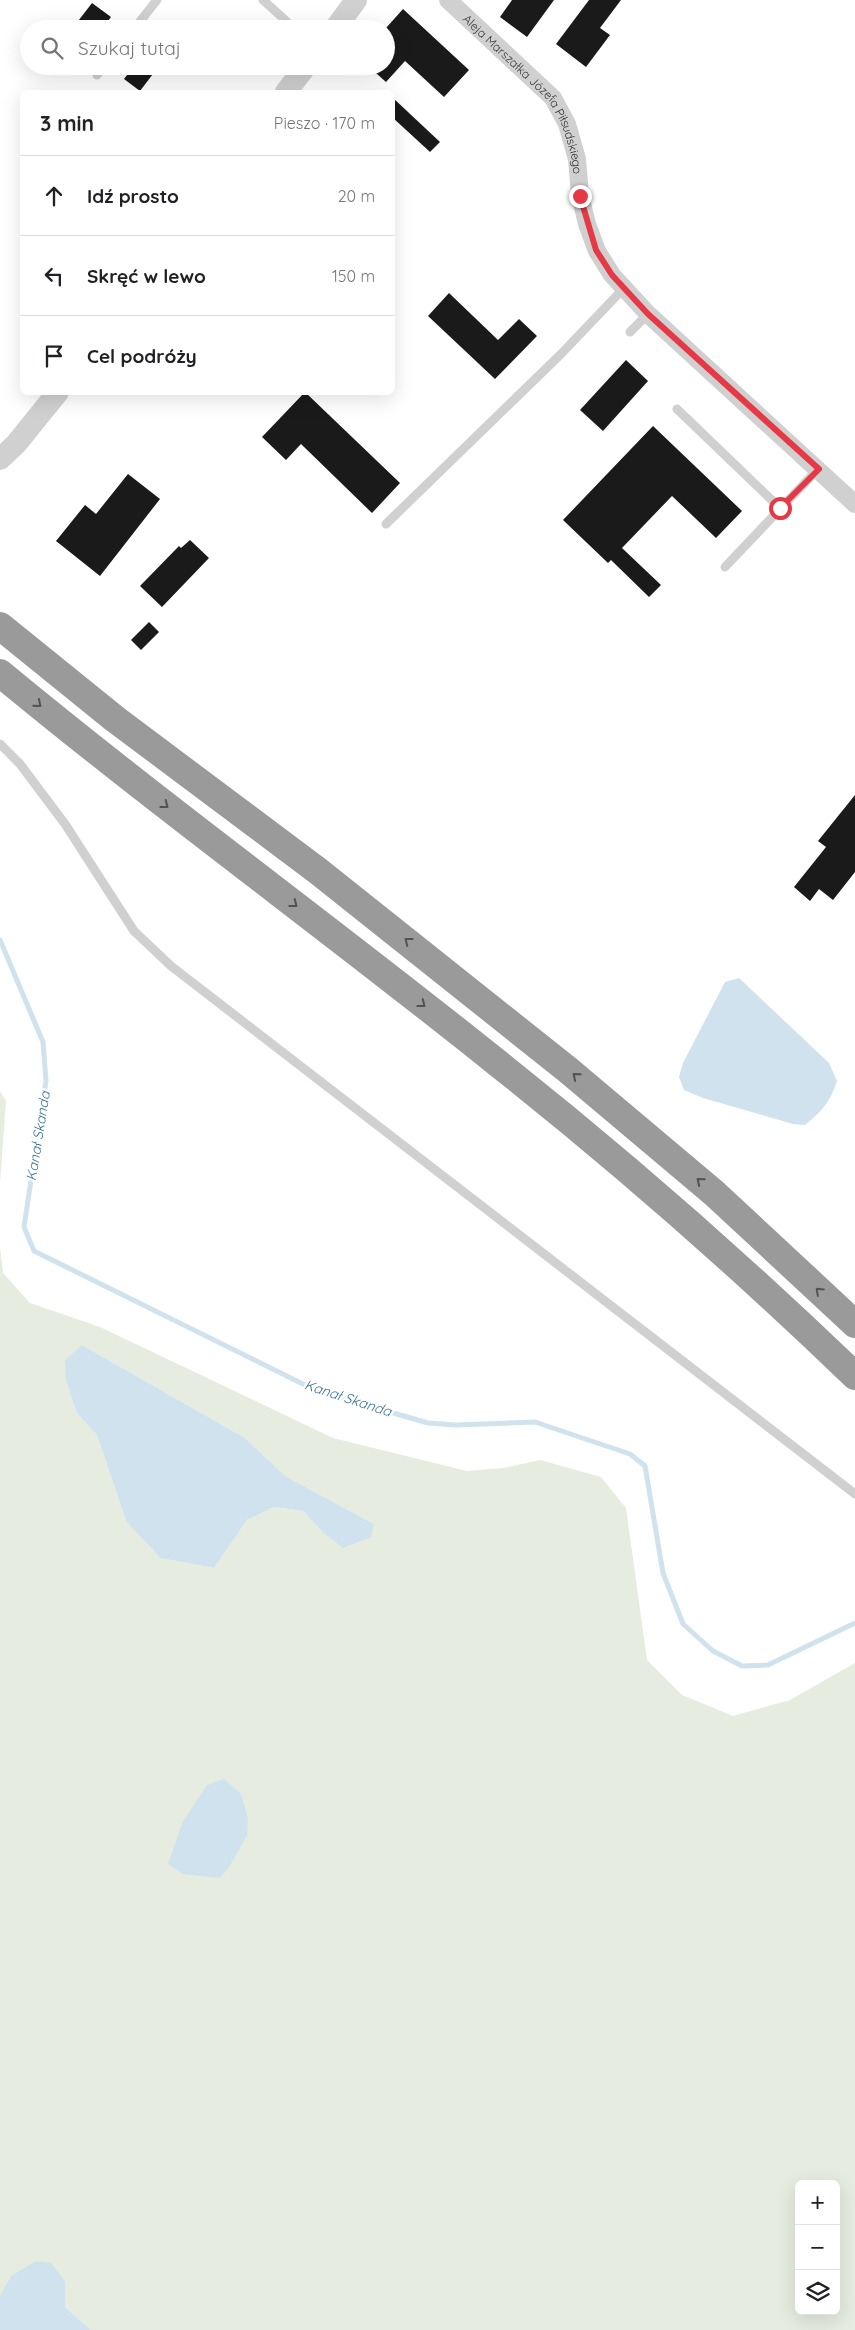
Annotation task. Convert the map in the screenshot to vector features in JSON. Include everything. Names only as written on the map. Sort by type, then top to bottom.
[{"type":"highway","points":[[0,626],[115,719],[318,870],[568,1070],[714,1193],[855,1324]]},
{"type":"highway","points":[[0,674],[94,751],[496,1062],[687,1222],[784,1307],[855,1376]]},
{"type":"street","points":[[341,20],[356,0]]},
{"type":"street","name":"Aleja Marszałka Józefa Piłsudskiego","points":[[448,0],[553,98],[568,124],[577,160],[580,196],[596,250],[612,275],[648,314],[855,504]]},
{"type":"street","points":[[288,90],[299,75]]},
{"type":"street","points":[[0,459],[16,444],[56,395]]},
{"type":"lane","points":[[141,20],[157,0]]},
{"type":"lane","points":[[263,0],[285,20]]},
{"type":"lane","points":[[386,524],[560,354],[624,288]]},
{"type":"lane","points":[[630,332],[648,314]]},
{"type":"lane","points":[[677,409],[780,508]]},
{"type":"lane","points":[[725,567],[819,469]]},
{"type":"lane","points":[[0,744],[20,764],[65,824],[134,931],[171,966],[855,1494]]},
{"type":"shaded area","points":[[0,1091],[6,1101],[0,1183]]},
{"type":"shaded area","points":[[0,1247],[3,1273],[30,1303],[100,1327],[333,1438],[467,1471],[503,1468],[540,1460],[601,1477],[626,1508],[647,1660],[682,1695],[733,1716],[790,1700],[855,1663],[855,2330],[91,2330],[65,2307],[65,2281],[51,2264],[36,2261],[0,2296]],"holes":[[[82,1345],[245,1438],[285,1476],[374,1524],[324,1532],[303,1511],[274,1507],[247,1520],[214,1568],[160,1558],[126,1521],[97,1435],[77,1412],[66,1381]],[[225,1780],[241,1793],[247,1836],[229,1868],[207,1785]]]},
{"type":"water","points":[[739,978],[829,1063],[837,1081],[835,1088],[825,1106],[805,1125],[793,1124],[703,1098],[684,1090],[679,1077],[683,1063],[725,982]]},
{"type":"water","points":[[82,1345],[245,1438],[285,1476],[374,1524],[371,1537],[343,1548],[324,1533],[303,1511],[274,1507],[247,1520],[214,1568],[160,1558],[126,1521],[97,1435],[77,1413],[66,1381],[65,1360]]},
{"type":"water","points":[[224,1779],[241,1793],[248,1819],[247,1836],[229,1868],[219,1878],[183,1874],[168,1864],[183,1821],[207,1785]]},
{"type":"water","points":[[36,2261],[51,2263],[65,2281],[65,2307],[91,2330],[0,2330],[0,2296],[11,2276]]},
{"type":"building","points":[[512,0],[554,0],[527,37],[500,17]]},
{"type":"building","points":[[589,0],[621,0],[600,28],[610,35],[586,67],[556,44]]},
{"type":"building","points":[[92,3],[111,17],[109,20],[79,20]]},
{"type":"building","points":[[403,9],[469,70],[444,97],[405,61],[395,72],[395,20],[393,20]]},
{"type":"building","points":[[127,75],[152,75],[141,90],[124,79]]},
{"type":"building","points":[[378,75],[392,75],[386,82]]},
{"type":"building","points":[[395,100],[440,142],[430,152],[395,120]]},
{"type":"building","points":[[449,293],[498,340],[519,319],[537,336],[495,379],[428,316]]},
{"type":"building","points":[[626,360],[648,381],[603,431],[580,410]]},
{"type":"building","points":[[302,395],[308,395],[400,483],[372,513],[301,444],[286,460],[262,437]]},
{"type":"building","points":[[653,426],[742,511],[716,538],[672,496],[622,548],[661,585],[649,597],[611,560],[608,563],[563,520]]},
{"type":"building","points":[[128,474],[160,499],[100,576],[56,541],[85,505],[96,514]]},
{"type":"building","points":[[190,540],[209,558],[162,607],[140,586],[179,546],[181,548]]},
{"type":"building","points":[[149,622],[159,632],[141,650],[131,640]]},
{"type":"building","points":[[855,795],[855,872],[833,900],[819,889],[810,901],[794,887],[826,847],[818,841]]},
{"type":"waterway","name":"Kanał Skanda","points":[[0,940],[43,1042],[46,1081],[24,1227],[34,1251],[317,1391],[428,1423],[456,1425],[535,1422],[630,1454],[645,1466],[663,1573],[683,1624],[713,1651],[742,1666],[768,1665],[855,1623]]},
{"type":"route","points":[[580,196],[596,250],[612,275],[648,314],[819,469],[780,508]]}]
